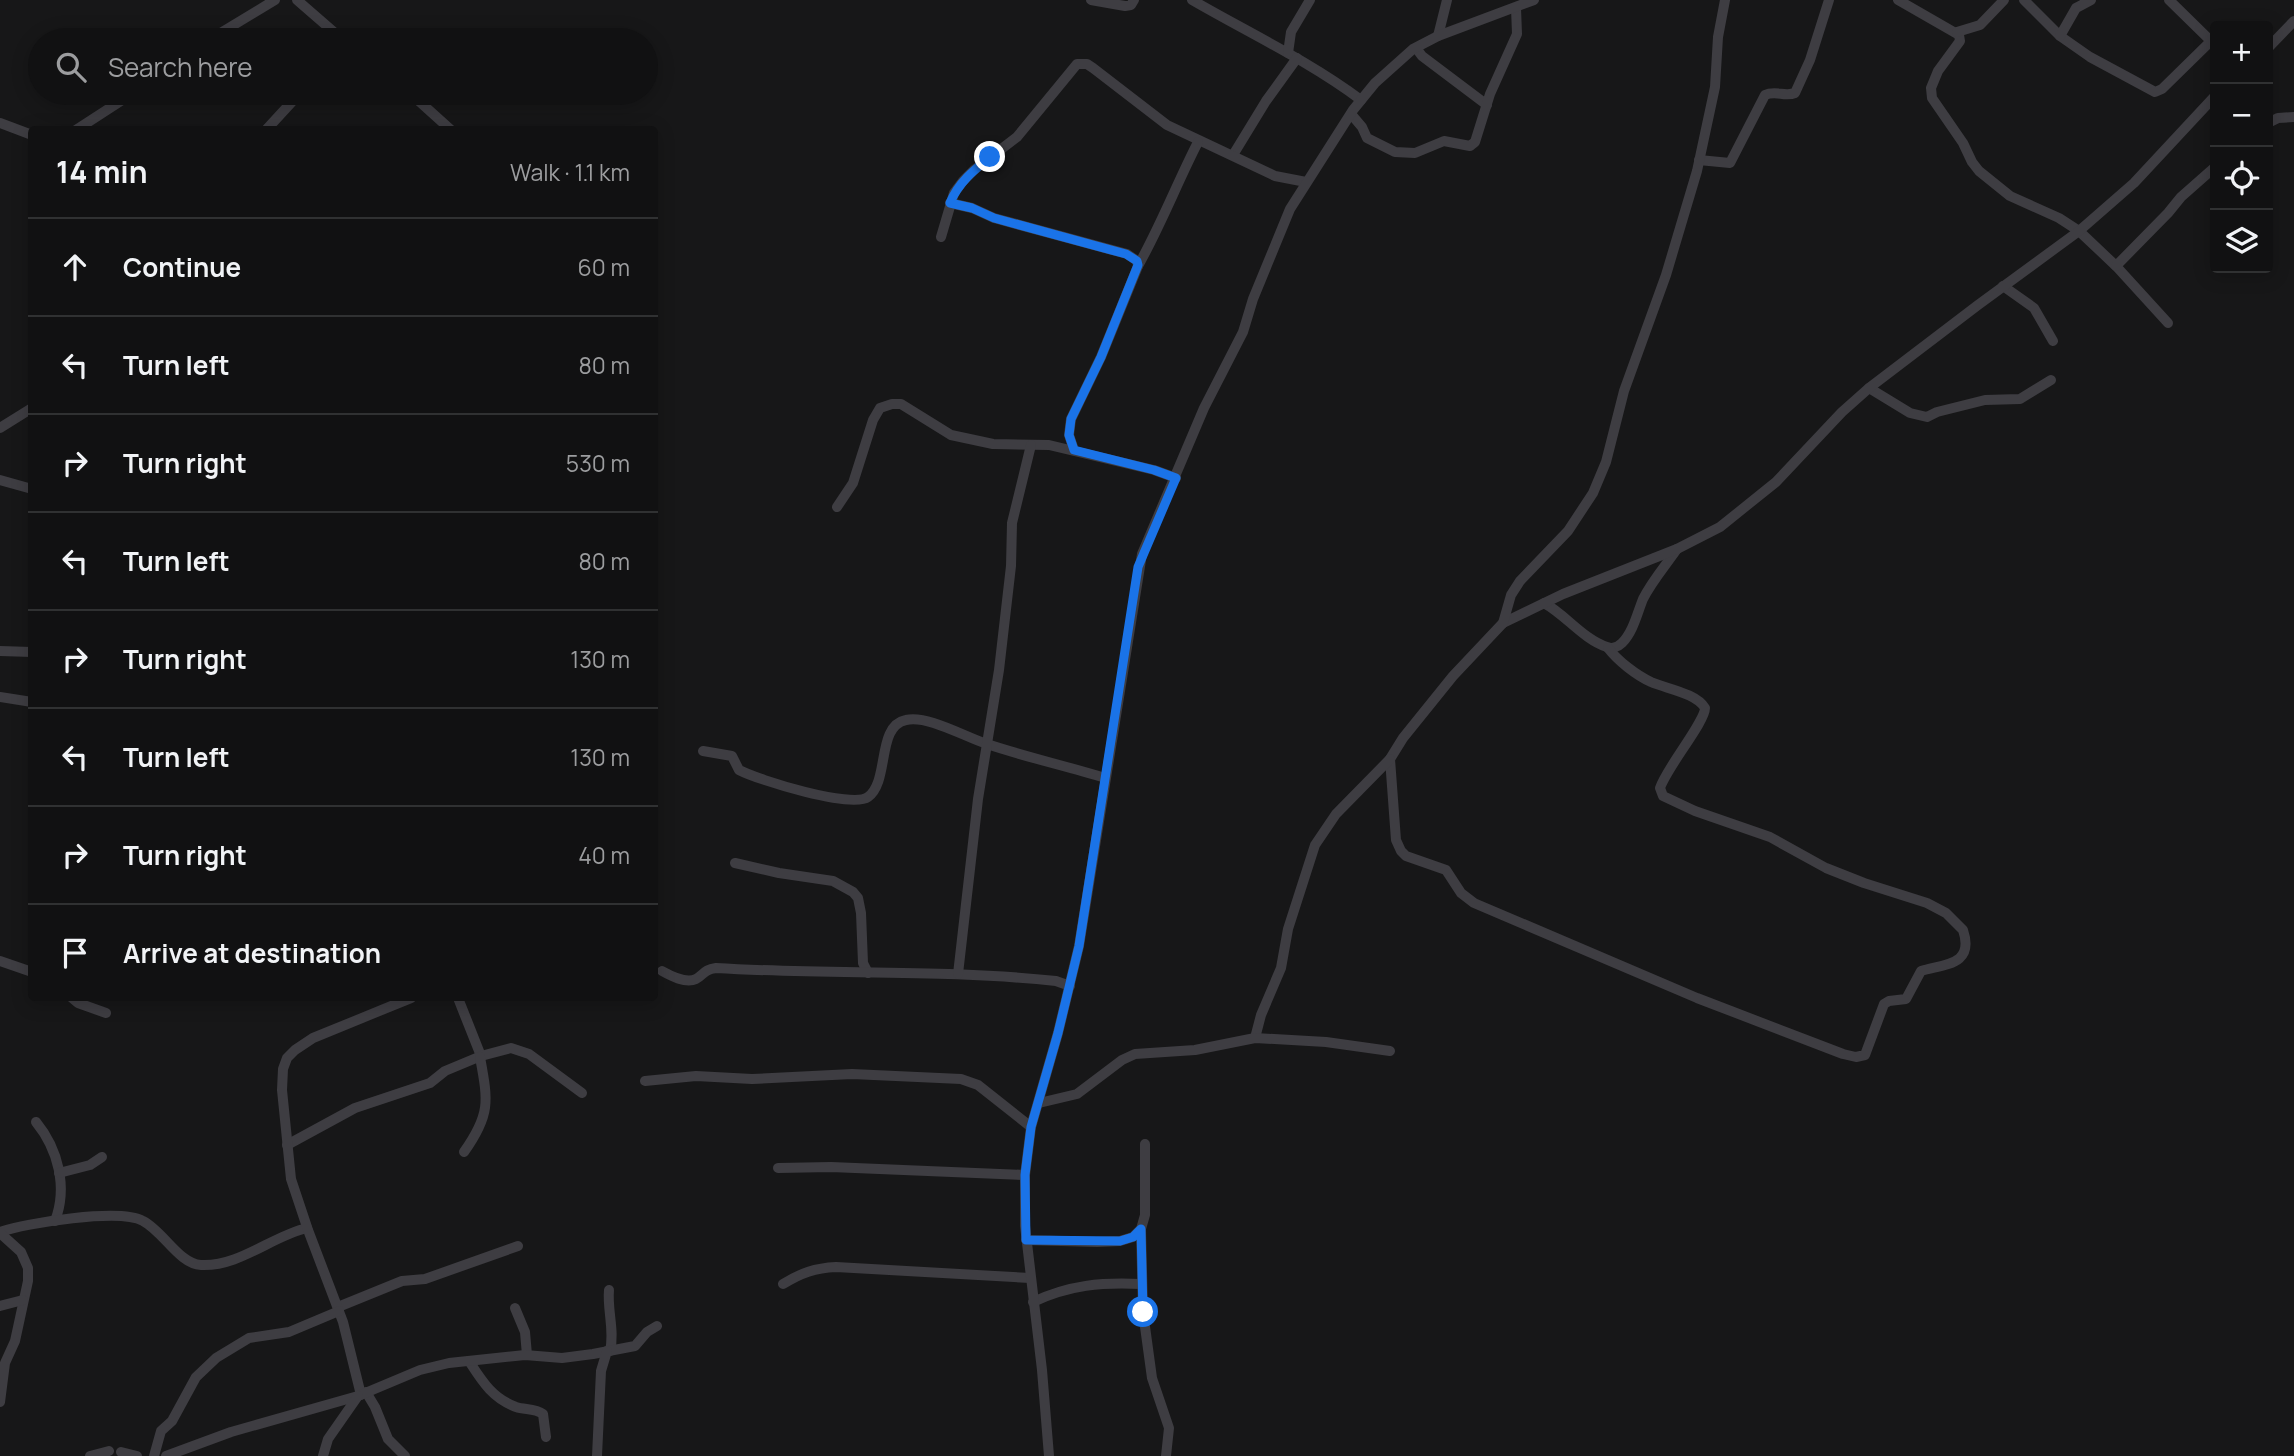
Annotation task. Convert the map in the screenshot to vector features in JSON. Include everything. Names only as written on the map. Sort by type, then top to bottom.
[{"type":"street","points":[[229,28],[275,0]]},
{"type":"street","points":[[297,0],[328,28]]},
{"type":"street","points":[[1091,0],[1125,6],[1131,5],[1134,0]]},
{"type":"street","points":[[1192,0],[1293,55],[1361,100]]},
{"type":"street","points":[[1233,155],[1293,55],[1291,32],[1310,0]]},
{"type":"street","points":[[1438,36],[1447,0]]},
{"type":"street","points":[[1049,1456],[1042,1370],[1026,1240],[1025,1175],[1031,1127],[1079,946],[1138,567],[1204,408],[1243,332],[1279,234],[1306,182],[1351,114],[1375,83],[1416,48],[1438,36],[1534,0]]},
{"type":"street","points":[[1503,623],[1511,594],[1568,531],[1606,462],[1624,391],[1666,275],[1699,160],[1715,87],[1718,37],[1725,0]]},
{"type":"street","points":[[1699,160],[1731,163],[1765,96],[1769,93],[1795,93],[1810,60],[1829,0]]},
{"type":"street","points":[[1898,0],[1957,32],[1960,41],[1933,82],[1932,98],[1963,143],[1972,162],[2000,190],[2059,218],[2079,232],[2116,266],[2168,323]]},
{"type":"street","points":[[1957,32],[1980,25],[2004,0]]},
{"type":"street","points":[[2024,0],[2060,36],[2099,63],[2155,92],[2162,89],[2210,46]]},
{"type":"street","points":[[2060,36],[2076,8],[2091,0]]},
{"type":"street","points":[[2169,0],[2210,40]]},
{"type":"street","points":[[1351,114],[1373,144],[1395,152],[1415,153],[1444,141],[1470,146],[1479,134],[1487,105],[1517,34],[1516,5]]},
{"type":"street","points":[[2273,43],[2294,21]]},
{"type":"street","points":[[1416,48],[1422,56],[1487,105]]},
{"type":"street","points":[[941,237],[954,193],[974,170],[1017,137],[1077,64],[1087,64],[1150,114],[1198,142],[1233,155],[1275,176],[1306,182]]},
{"type":"street","points":[[1255,1038],[1261,1015],[1281,968],[1289,929],[1315,845],[1336,814],[1390,759],[1453,676],[1503,623],[1544,603],[1677,549],[1720,527],[1776,482],[1842,412],[1869,388],[2079,232],[2134,183],[2210,101]]},
{"type":"street","points":[[82,126],[115,105]]},
{"type":"street","points":[[270,126],[289,105]]},
{"type":"street","points":[[423,105],[447,126]]},
{"type":"street","points":[[2273,120],[2294,117]]},
{"type":"street","points":[[0,124],[28,134]]},
{"type":"street","points":[[1074,450],[1069,435],[1071,419],[1101,357],[1138,265],[1163,219],[1177,182],[1198,142]]},
{"type":"street","points":[[2116,266],[2180,197],[2210,171]]},
{"type":"street","points":[[950,203],[972,208],[994,218],[1126,254],[1136,259],[1138,265]]},
{"type":"street","points":[[1126,254],[1147,250]]},
{"type":"street","points":[[2003,286],[2034,308],[2053,341]]},
{"type":"street","points":[[1869,388],[1910,413],[1927,417],[1985,400],[2020,399],[2051,380]]},
{"type":"street","points":[[837,508],[853,483],[873,420],[880,408],[892,404],[901,404],[951,435],[985,443],[1049,445],[1154,470],[1176,478]]},
{"type":"street","points":[[0,428],[28,410]]},
{"type":"street","points":[[958,974],[971,848],[1010,580],[1013,514],[1031,445]]},
{"type":"street","points":[[0,480],[28,488]]},
{"type":"street","points":[[1608,648],[1618,646],[1626,637],[1644,599],[1677,549]]},
{"type":"street","points":[[1390,759],[1398,846],[1406,856],[1446,870],[1461,893],[1474,903],[1730,1012],[1843,1054],[1856,1057],[1865,1055],[1884,1004],[1906,999],[1921,971],[1949,965],[1960,958],[1964,948],[1963,930],[1946,913],[1927,902],[1839,873],[1770,837],[1695,811],[1663,796],[1660,788],[1662,781],[1705,714],[1702,703],[1649,681],[1608,648],[1582,632],[1559,611],[1544,603]]},
{"type":"street","points":[[0,651],[28,652]]},
{"type":"street","points":[[0,697],[28,701]]},
{"type":"street","points":[[703,751],[732,756],[739,770],[765,780],[858,802],[869,797],[881,772],[890,732],[904,720],[931,723],[987,744],[1105,778]]},
{"type":"street","points":[[735,863],[833,881],[853,892],[858,898],[861,913],[863,963],[868,973]]},
{"type":"street","points":[[0,961],[28,971]]},
{"type":"street","points":[[662,971],[671,976],[691,980],[704,971],[716,968],[822,973],[958,974],[1056,981],[1070,986]]},
{"type":"street","points":[[76,1001],[106,1013]]},
{"type":"street","points":[[404,1001],[313,1038],[295,1050],[287,1058],[283,1069],[282,1090],[291,1179],[338,1309],[362,1394],[375,1407],[388,1439],[405,1456]]},
{"type":"street","points":[[459,1001],[481,1057],[486,1114],[464,1152]]},
{"type":"street","points":[[1039,1103],[1077,1094],[1122,1060],[1135,1054],[1195,1050],[1255,1038],[1326,1042],[1390,1051]]},
{"type":"street","points":[[287,1145],[355,1108],[430,1083],[445,1071],[511,1048],[520,1051],[582,1093]]},
{"type":"street","points":[[645,1081],[696,1076],[752,1079],[852,1074],[961,1079],[978,1085],[1031,1127]]},
{"type":"street","points":[[36,1122],[49,1139],[59,1173],[60,1202],[55,1221]]},
{"type":"street","points":[[1145,1144],[1141,1284],[1153,1378],[1169,1428],[1166,1456]]},
{"type":"street","points":[[59,1173],[90,1165],[102,1157]]},
{"type":"street","points":[[778,1168],[831,1167],[1025,1175]]},
{"type":"street","points":[[0,1233],[55,1221],[134,1217],[148,1224],[181,1256],[198,1265],[221,1263],[291,1232],[307,1228]]},
{"type":"street","points":[[1026,1240],[1120,1241],[1133,1237],[1141,1229]]},
{"type":"street","points":[[0,1233],[26,1259],[28,1282],[15,1341],[5,1363],[0,1402]]},
{"type":"street","points":[[154,1456],[161,1431],[172,1421],[197,1377],[216,1358],[249,1338],[289,1332],[402,1281],[425,1279],[518,1246]]},
{"type":"street","points":[[783,1284],[817,1268],[836,1267],[1030,1278]]},
{"type":"street","points":[[1033,1302],[1074,1286],[1090,1283],[1141,1284]]},
{"type":"street","points":[[597,1456],[601,1371],[612,1335],[608,1290]]},
{"type":"street","points":[[0,1306],[23,1300]]},
{"type":"street","points":[[515,1308],[525,1332],[527,1355]]},
{"type":"street","points":[[166,1456],[231,1432],[362,1394],[420,1370],[469,1360],[527,1355],[562,1358],[635,1346],[647,1332],[657,1326]]},
{"type":"street","points":[[469,1360],[492,1394],[509,1404],[542,1414],[546,1437]]},
{"type":"street","points":[[323,1456],[328,1439],[362,1394]]},
{"type":"street","points":[[90,1456],[109,1451]]},
{"type":"street","points":[[121,1452],[137,1456]]},
{"type":"route","points":[[990,157],[964,181],[950,203],[1136,259],[1138,265],[1128,293],[1071,419],[1069,435],[1074,450],[1176,478],[1138,567],[1079,946],[1031,1127],[1024,1193],[1026,1240],[1120,1241],[1133,1237],[1141,1229],[1143,1312]]}]
